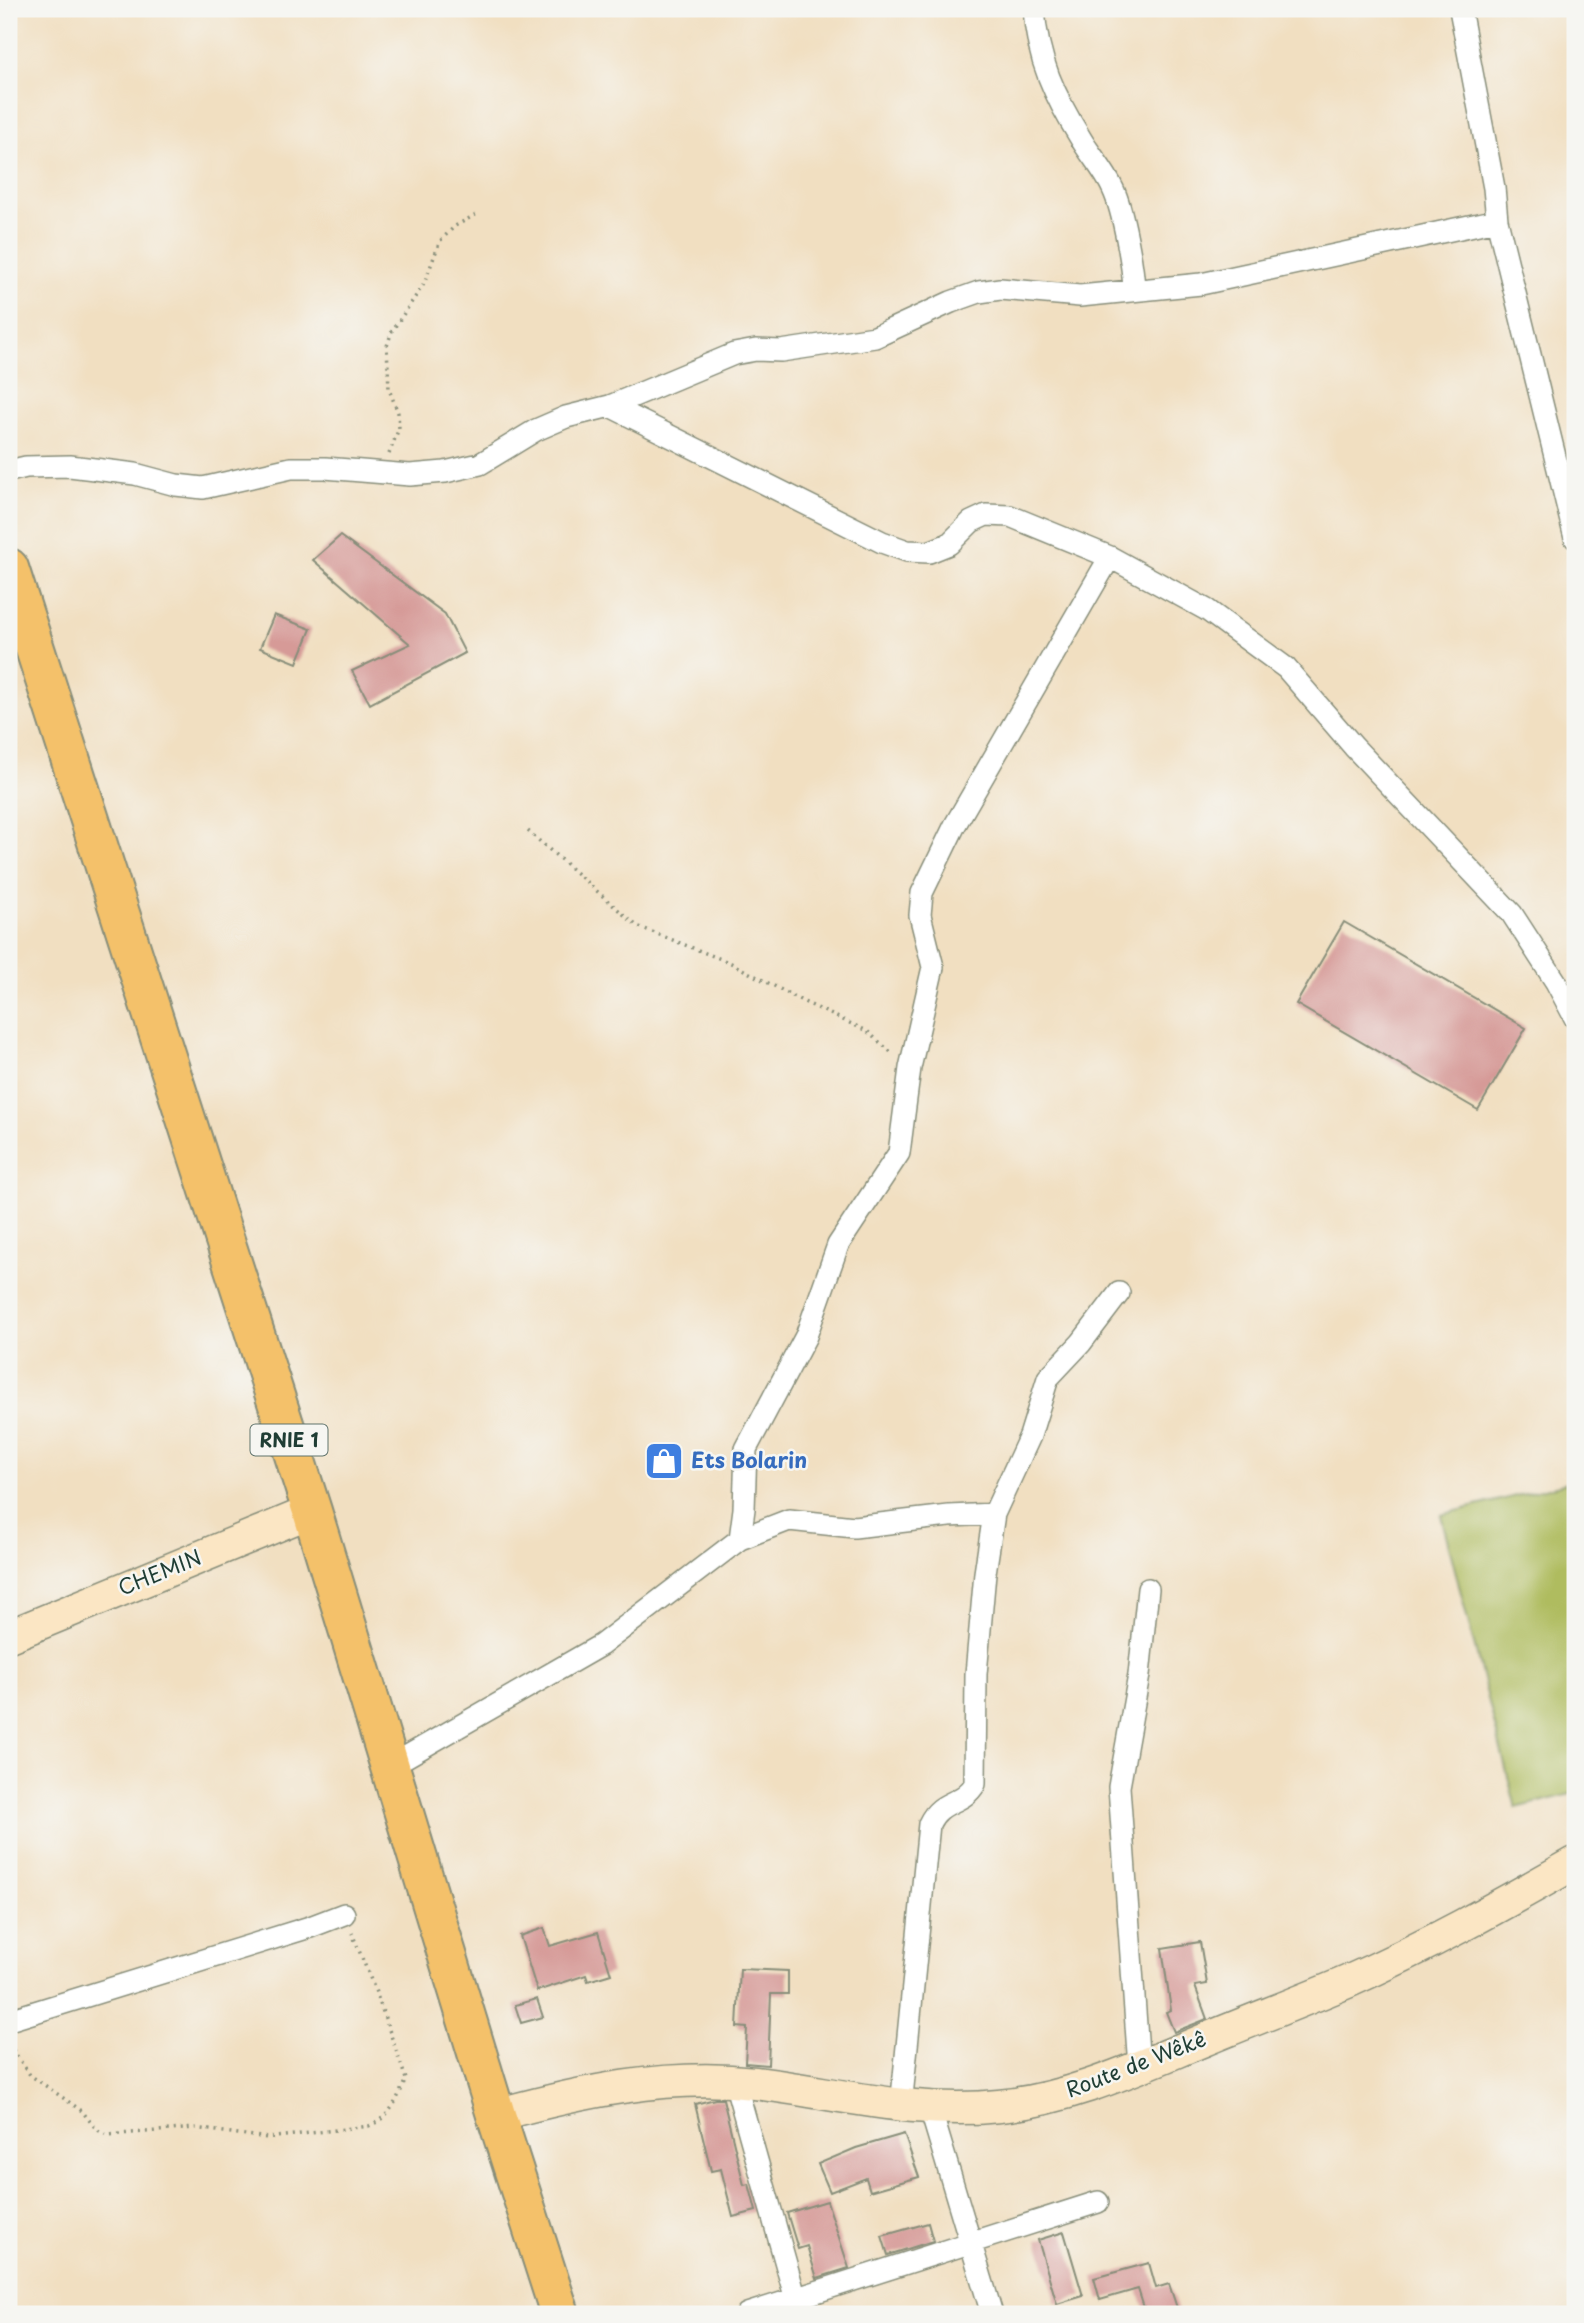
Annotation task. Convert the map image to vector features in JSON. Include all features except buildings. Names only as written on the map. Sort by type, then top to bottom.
[{"type":"highway","name":"RNIE 1","points":[[9,568],[312,1511],[496,2115],[560,2314]]},
{"type":"street","points":[[1034,9],[1035,34],[1048,78],[1118,201],[1134,289]]},
{"type":"street","points":[[1461,9],[1497,220],[1575,538]]},
{"type":"street","points":[[9,471],[26,467],[70,466],[135,474],[176,485],[204,488],[291,468],[410,475],[445,472],[480,464],[536,430],[566,417],[610,406],[734,354],[756,350],[781,351],[876,337],[979,292],[1000,289],[1080,296],[1201,284],[1497,220]]},
{"type":"street","points":[[610,406],[882,542],[907,551],[929,552],[949,544],[971,522],[986,515],[1010,516],[1110,557],[1207,610],[1286,668],[1354,747],[1512,914],[1556,982],[1575,1018]]},
{"type":"street","points":[[740,1539],[746,1449],[806,1336],[838,1245],[900,1153],[909,1069],[933,967],[920,915],[922,893],[964,808],[1110,557]]},
{"type":"street","points":[[992,2314],[970,2243],[916,2108],[929,1824],[935,1812],[969,1794],[975,1784],[976,1674],[985,1573],[994,1514],[1030,1436],[1048,1378],[1081,1343],[1119,1293]]},
{"type":"street","name":"CHEMIN","points":[[9,1636],[312,1511]]},
{"type":"street","points":[[390,1766],[601,1645],[740,1539],[789,1520],[853,1527],[949,1516],[994,1514]]},
{"type":"street","points":[[1139,2067],[1119,1787],[1139,1675],[1149,1589]]},
{"type":"street","name":"Route de Wêkê","points":[[496,2115],[563,2097],[618,2087],[709,2080],[754,2083],[916,2108],[1000,2106],[1048,2098],[1096,2084],[1349,1981],[1490,1911],[1575,1863]]},
{"type":"street","points":[[9,2020],[344,1914]]},
{"type":"street","points":[[735,2082],[797,2307]]},
{"type":"street","points":[[747,2314],[797,2307],[970,2243],[1098,2202]]},
{"type":"path","points":[[383,473],[399,428],[398,413],[388,389],[387,346],[392,331],[424,284],[440,241],[455,226],[479,214]]},
{"type":"path","points":[[528,831],[637,926],[732,964],[867,1031],[909,1069]]},
{"type":"path","points":[[9,2044],[30,2075],[82,2111],[96,2129],[107,2135],[195,2128],[268,2138],[369,2126],[390,2112],[406,2079],[344,1914]]},
{"type":"green space","points":[[1575,1481],[1575,1793],[1516,1808],[1441,1515]]},
{"type":"place","name":"Ets Bolarin","points":[[664,1461]]}]
